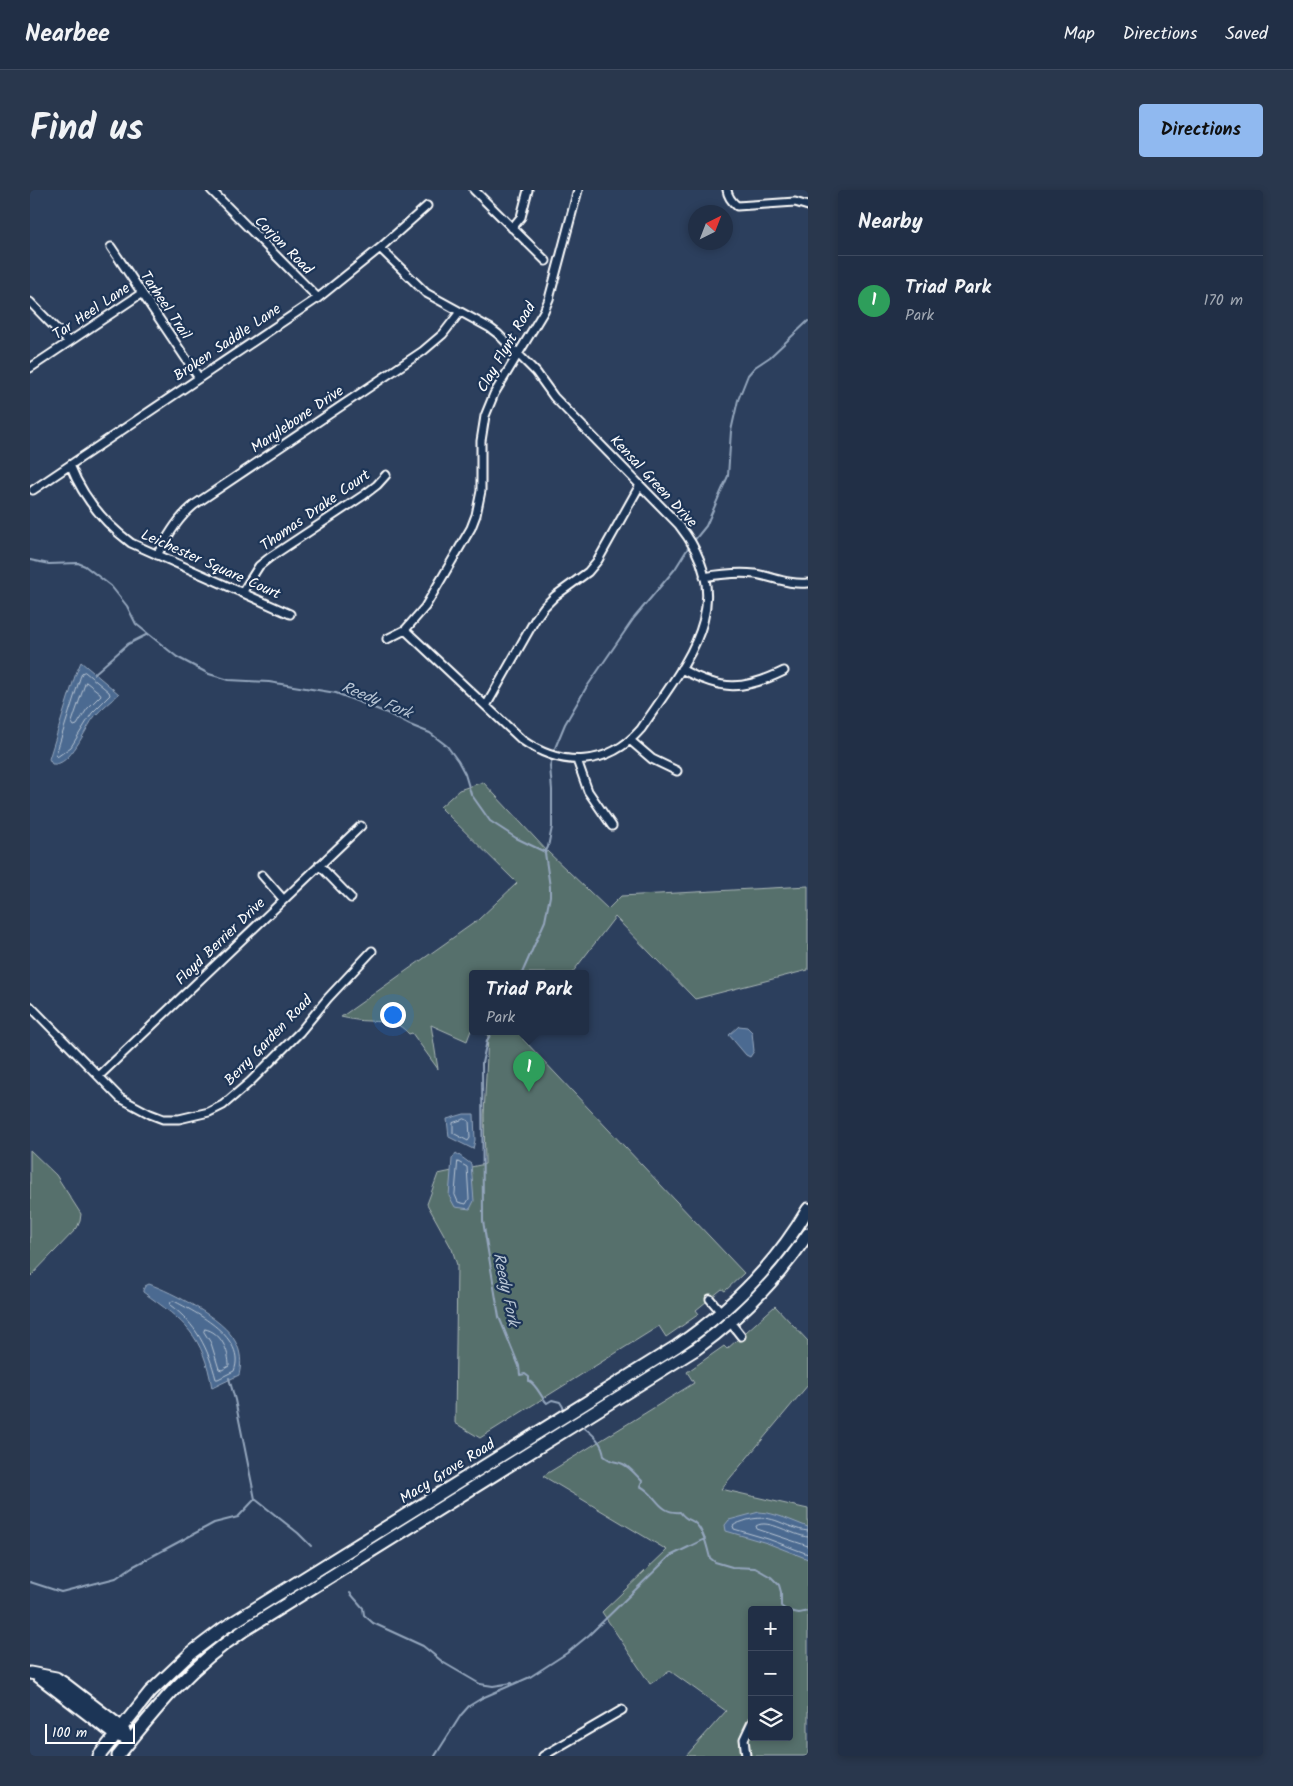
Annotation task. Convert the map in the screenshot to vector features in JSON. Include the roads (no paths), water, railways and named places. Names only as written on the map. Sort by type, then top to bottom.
[{"type":"main road","name":"Macy Grove Road","points":[[99,1756],[150,1692],[202,1644],[236,1620],[688,1338],[721,1312],[754,1281],[784,1246],[808,1209]]},
{"type":"main road","name":"Macy Grove Road","points":[[118,1756],[162,1702],[190,1672],[226,1642],[696,1349],[730,1322],[774,1278],[808,1234]]},
{"type":"main road","points":[[730,1322],[731,1313],[756,1286],[784,1246]]},
{"type":"main road","points":[[639,1384],[717,1325],[721,1318],[721,1312]]},
{"type":"main road","points":[[263,1619],[264,1611],[282,1599],[310,1574]]},
{"type":"main road","points":[[33,1674],[130,1741]]},
{"type":"street","name":"Corjon Road","points":[[210,190],[318,298]]},
{"type":"street","points":[[474,190],[546,261]]},
{"type":"street","points":[[512,228],[521,216],[528,190]]},
{"type":"street","name":"Clay Flynt Road","points":[[387,639],[405,630],[425,606],[474,522],[481,491],[481,441],[485,416],[494,394],[544,311],[549,299],[578,190]]},
{"type":"street","points":[[727,190],[727,195],[737,206],[795,202],[808,206]]},
{"type":"street","name":"Broken Saddle Lane","points":[[33,490],[318,298],[380,248],[427,206]]},
{"type":"street","name":"Tarheel Trail","points":[[111,247],[199,378]]},
{"type":"street","name":"Kensal Green Drive","points":[[380,248],[426,293],[494,331],[536,372],[554,396],[687,535],[698,556],[706,592],[705,618],[694,648],[641,729],[631,740],[607,755],[577,760],[554,756],[532,747],[522,740],[405,630]]},
{"type":"street","name":"Tar Heel Lane","points":[[30,368],[142,293]]},
{"type":"street","points":[[30,302],[69,342]]},
{"type":"street","name":"Marylebone Drive","points":[[157,555],[175,524],[194,505],[423,351],[442,334],[460,312]]},
{"type":"street","name":"Leichester Square Court","points":[[70,465],[76,481],[89,502],[112,529],[131,543],[290,614]]},
{"type":"street","name":"Thomas Drake Court","points":[[242,593],[259,566],[364,495],[386,475]]},
{"type":"street","points":[[486,706],[536,618],[555,596],[588,572],[598,560],[640,485]]},
{"type":"street","points":[[704,577],[740,573],[755,574],[792,583],[808,582]]},
{"type":"street","points":[[681,669],[699,678],[726,686],[746,685],[763,681],[784,671]]},
{"type":"street","points":[[631,740],[652,759],[677,771]]},
{"type":"street","points":[[577,760],[588,791],[612,826]]},
{"type":"street","name":"Floyd Berrier Drive","points":[[99,1076],[361,826]]},
{"type":"street","points":[[318,865],[350,898]]},
{"type":"street","points":[[262,875],[283,899]]},
{"type":"street","name":"Berry Garden Road","points":[[30,1006],[120,1098],[136,1108],[163,1119],[180,1119],[209,1112],[222,1105],[250,1082],[300,1032],[328,998],[372,951]]},
{"type":"street","points":[[710,1299],[721,1312]]},
{"type":"street","points":[[730,1322],[741,1336]]},
{"type":"street","points":[[543,1756],[622,1710]]},
{"type":"street","points":[[746,1756],[744,1739],[748,1730]]},
{"type":"water","points":[[81,662],[119,694],[95,716],[71,753],[59,763],[52,764],[49,759]]},
{"type":"water","points":[[739,1026],[747,1027],[752,1032],[754,1051],[750,1057],[746,1055],[729,1035]]},
{"type":"water","points":[[464,1114],[474,1114],[475,1140],[473,1149],[449,1137],[447,1119]]},
{"type":"water","points":[[456,1153],[471,1164],[474,1201],[470,1209],[455,1207],[449,1196],[452,1159]]},
{"type":"water","points":[[149,1284],[171,1293],[196,1307],[209,1315],[229,1333],[240,1353],[239,1375],[212,1388],[208,1370],[197,1342],[181,1322],[143,1292],[145,1286]]},
{"type":"water","points":[[759,1512],[778,1516],[808,1527],[808,1559],[767,1543],[726,1531],[725,1525],[729,1520]]},
{"type":"waterway","points":[[693,542],[706,526],[728,476],[731,431],[738,400],[748,375],[808,321]]},
{"type":"waterway","points":[[553,753],[565,724],[586,688],[634,618],[675,569],[690,545]]},
{"type":"waterway","name":"Reedy Fork","points":[[30,560],[49,564],[78,563],[85,566],[111,586],[127,606],[136,624],[177,657],[209,674],[229,680],[269,682],[336,693],[387,713],[430,733],[447,746],[458,761],[465,774],[471,794],[490,821],[516,838],[545,852]]},
{"type":"waterway","points":[[94,674],[128,644],[148,634]]},
{"type":"waterway","name":"Reedy Fork","points":[[523,970],[545,921],[550,896],[545,853],[552,827],[550,766],[552,758]]},
{"type":"waterway","name":"Reedy Fork","points":[[490,1035],[482,1063],[483,1221],[499,1317],[519,1366],[520,1375],[525,1374],[529,1377],[529,1381],[547,1403],[552,1400],[560,1402],[565,1410]]},
{"type":"waterway","points":[[229,1378],[255,1499],[298,1533],[311,1546]]},
{"type":"waterway","name":"Reedy Fork","points":[[582,1426],[597,1439],[602,1447],[604,1456],[631,1469],[642,1481],[640,1486],[646,1489],[662,1507],[673,1512],[680,1512],[699,1527],[710,1558],[715,1562],[732,1567],[755,1568],[771,1577],[779,1585],[781,1606]]},
{"type":"waterway","points":[[30,1582],[61,1592],[116,1578],[132,1567],[214,1523],[238,1517],[255,1499]]},
{"type":"waterway","points":[[435,1756],[461,1715],[469,1706],[482,1698],[530,1677],[567,1653],[589,1635],[670,1556],[705,1539]]},
{"type":"waterway","points":[[350,1593],[363,1608],[364,1615],[373,1623],[423,1646],[444,1663],[480,1684],[493,1686],[512,1683]]},
{"type":"waterway","points":[[793,1612],[799,1613],[808,1611]]},
{"type":"place","name":"Triad Park","points":[[529,1092]]}]
